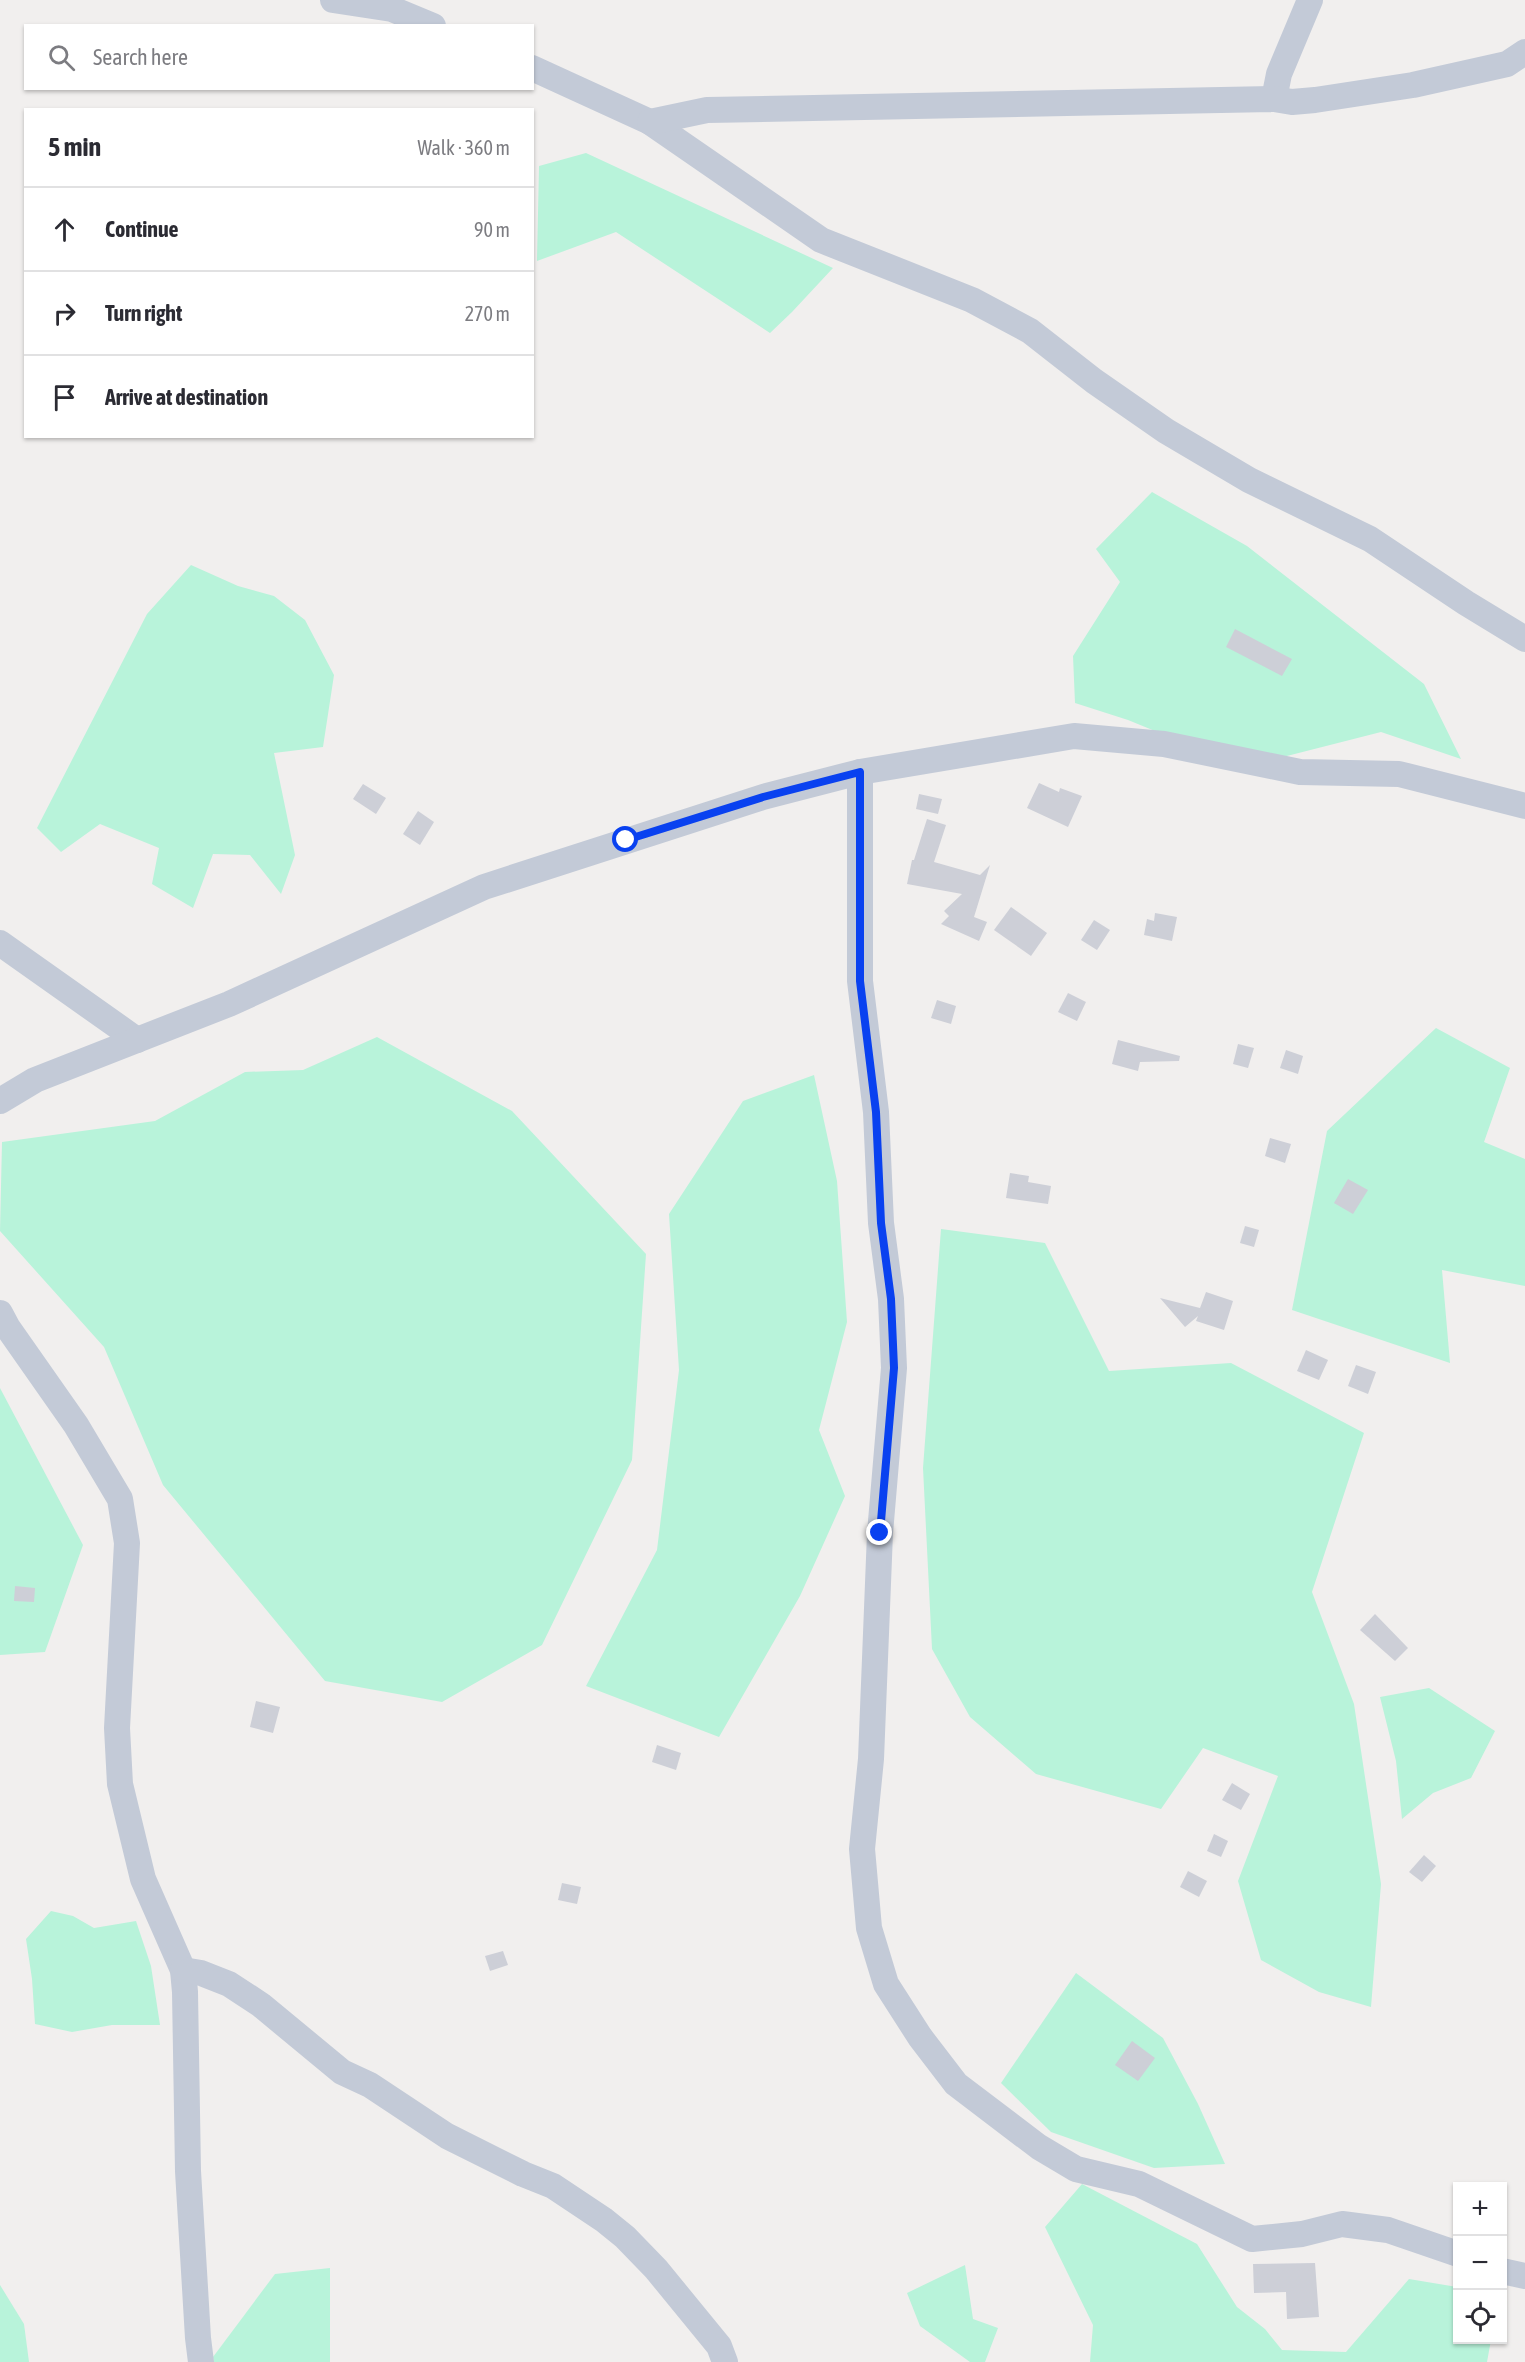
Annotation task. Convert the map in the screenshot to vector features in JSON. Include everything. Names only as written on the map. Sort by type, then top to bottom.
[{"type":"street","points":[[333,0],[392,9],[428,24]]},
{"type":"street","points":[[1274,99],[1279,74],[1310,0]]},
{"type":"street","points":[[650,122],[707,110],[1274,99],[1292,102],[1413,85],[1507,64],[1525,52]]},
{"type":"street","points":[[534,69],[650,122],[821,240],[972,300],[1030,331],[1094,381],[1166,431],[1249,480],[1370,539],[1525,639]]},
{"type":"street","points":[[0,1101],[35,1080],[229,1004],[484,887],[751,801],[860,772],[1074,735],[1164,744],[1300,771],[1399,774],[1525,806]]},
{"type":"street","points":[[860,772],[860,981],[876,1112],[881,1223],[891,1299],[894,1368],[881,1523],[871,1759],[862,1849],[869,1928],[886,1984],[920,2037],[956,2084],[1039,2147],[1076,2169],[1139,2184],[1252,2239],[1302,2234],[1342,2224],[1388,2230],[1453,2252]]},
{"type":"street","points":[[0,943],[137,1040]]},
{"type":"street","points":[[0,1313],[8,1328],[76,1425],[120,1499],[127,1543],[117,1728],[120,1784],[144,1879],[183,1970],[188,2171],[201,2362]]},
{"type":"street","points":[[183,1970],[201,1973],[229,1984],[261,2005],[325,2061],[342,2072],[370,2085],[447,2136],[523,2174],[554,2186],[604,2220],[625,2237],[656,2269],[719,2346],[725,2362]]},
{"type":"street","points":[[1507,2272],[1525,2276]]},
{"type":"green space","points":[[586,153],[833,268],[770,333],[616,232],[537,261],[539,166]]},
{"type":"green space","points":[[1152,492],[1247,546],[1424,684],[1461,759],[1381,732],[1279,758],[1177,740],[1128,720],[1075,703],[1073,656],[1120,582],[1096,549]]},
{"type":"green space","points":[[191,565],[238,586],[274,596],[305,620],[334,675],[323,747],[274,753],[295,855],[281,894],[250,855],[213,854],[193,908],[152,884],[159,848],[100,824],[61,852],[37,828],[147,614]]},
{"type":"green space","points":[[1436,1028],[1510,1068],[1484,1142],[1525,1159],[1525,1286],[1442,1270],[1450,1363],[1292,1310],[1327,1131]]},
{"type":"green space","points":[[377,1037],[512,1111],[646,1254],[632,1460],[542,1645],[442,1702],[325,1681],[163,1485],[104,1347],[0,1231],[2,1142],[155,1121],[245,1072],[303,1070]]},
{"type":"green space","points":[[814,1075],[837,1181],[847,1322],[819,1430],[845,1496],[800,1596],[719,1737],[586,1686],[657,1550],[679,1370],[669,1214],[743,1101]]},
{"type":"green space","points":[[941,1229],[1045,1243],[1109,1371],[1231,1363],[1364,1433],[1312,1592],[1354,1704],[1381,1884],[1371,2007],[1319,1992],[1261,1960],[1238,1881],[1278,1776],[1203,1748],[1161,1809],[1036,1774],[970,1717],[932,1649],[923,1468]]},
{"type":"green space","points":[[0,1388],[83,1545],[45,1652],[0,1655]]},
{"type":"green space","points":[[1429,1688],[1495,1731],[1471,1778],[1433,1793],[1402,1819],[1396,1761],[1380,1697]]},
{"type":"green space","points":[[51,1911],[73,1916],[94,1928],[136,1921],[151,1966],[160,2025],[112,2025],[72,2032],[35,2024],[26,1939]]},
{"type":"green space","points":[[1076,1973],[1163,2038],[1198,2104],[1225,2164],[1154,2168],[1051,2132],[1001,2083]]},
{"type":"green space","points":[[1082,2184],[1197,2244],[1237,2307],[1265,2329],[1282,2350],[1346,2352],[1409,2279],[1453,2286],[1453,2344],[1490,2344],[1487,2362],[1090,2362],[1093,2325],[1045,2227]]},
{"type":"green space","points":[[965,2265],[973,2319],[998,2328],[985,2362],[970,2362],[920,2326],[907,2293]]},
{"type":"green space","points":[[330,2268],[330,2362],[214,2362],[213,2357],[275,2274]]},
{"type":"green space","points":[[0,2285],[24,2324],[29,2362],[0,2362]]},
{"type":"building","points":[[1235,629],[1292,659],[1282,676],[1226,647]]},
{"type":"building","points":[[1039,783],[1059,792],[1060,788],[1082,796],[1068,827],[1027,808]]},
{"type":"building","points":[[363,784],[386,798],[376,814],[353,799]]},
{"type":"building","points":[[919,794],[942,799],[938,814],[916,809]]},
{"type":"building","points":[[418,811],[434,822],[420,845],[403,834]]},
{"type":"building","points":[[927,819],[946,825],[934,862],[980,875],[990,865],[974,917],[987,922],[979,941],[941,924],[949,916],[944,911],[962,894],[907,884],[912,860],[914,860]]},
{"type":"building","points":[[1011,907],[1047,933],[1031,956],[994,930]]},
{"type":"building","points":[[1155,913],[1177,917],[1172,941],[1144,935],[1147,919],[1154,921]]},
{"type":"building","points":[[1094,920],[1110,930],[1097,950],[1081,940]]},
{"type":"building","points":[[1068,993],[1086,1002],[1077,1021],[1058,1012]]},
{"type":"building","points":[[937,1000],[956,1006],[951,1024],[931,1018]]},
{"type":"building","points":[[1118,1040],[1180,1056],[1179,1061],[1140,1062],[1138,1071],[1112,1064]]},
{"type":"building","points":[[1238,1044],[1254,1048],[1248,1068],[1233,1064]]},
{"type":"building","points":[[1286,1050],[1303,1056],[1298,1074],[1280,1068]]},
{"type":"building","points":[[1270,1138],[1291,1144],[1285,1163],[1265,1156]]},
{"type":"building","points":[[1010,1173],[1029,1176],[1028,1182],[1051,1186],[1048,1204],[1006,1198]]},
{"type":"building","points":[[1348,1179],[1368,1190],[1353,1214],[1334,1203]]},
{"type":"building","points":[[1245,1226],[1259,1230],[1254,1247],[1240,1243]]},
{"type":"building","points":[[1206,1292],[1233,1301],[1224,1330],[1196,1321],[1198,1316],[1185,1327],[1160,1298],[1200,1308]]},
{"type":"building","points":[[1306,1350],[1328,1360],[1319,1380],[1297,1371]]},
{"type":"building","points":[[1356,1365],[1376,1372],[1368,1394],[1348,1386]]},
{"type":"building","points":[[15,1586],[35,1588],[34,1602],[14,1601]]},
{"type":"building","points":[[1375,1614],[1408,1648],[1395,1661],[1360,1630]]},
{"type":"building","points":[[256,1701],[280,1707],[273,1733],[250,1727]]},
{"type":"building","points":[[657,1745],[681,1753],[676,1770],[652,1762]]},
{"type":"building","points":[[1232,1783],[1250,1794],[1241,1810],[1222,1800]]},
{"type":"building","points":[[1214,1834],[1228,1841],[1221,1857],[1207,1851]]},
{"type":"building","points":[[1424,1855],[1436,1866],[1422,1882],[1409,1872]]},
{"type":"building","points":[[1188,1871],[1207,1881],[1199,1897],[1180,1887]]},
{"type":"building","points":[[562,1883],[581,1887],[577,1904],[558,1900]]},
{"type":"building","points":[[503,1951],[508,1965],[490,1971],[485,1956]]},
{"type":"building","points":[[1132,2041],[1155,2058],[1138,2081],[1115,2065]]},
{"type":"building","points":[[1315,2263],[1319,2317],[1287,2319],[1286,2292],[1254,2293],[1253,2264]]},
{"type":"route","points":[[626,840],[763,797],[860,772],[860,981],[876,1112],[881,1223],[891,1299],[894,1368],[880,1533]]}]
